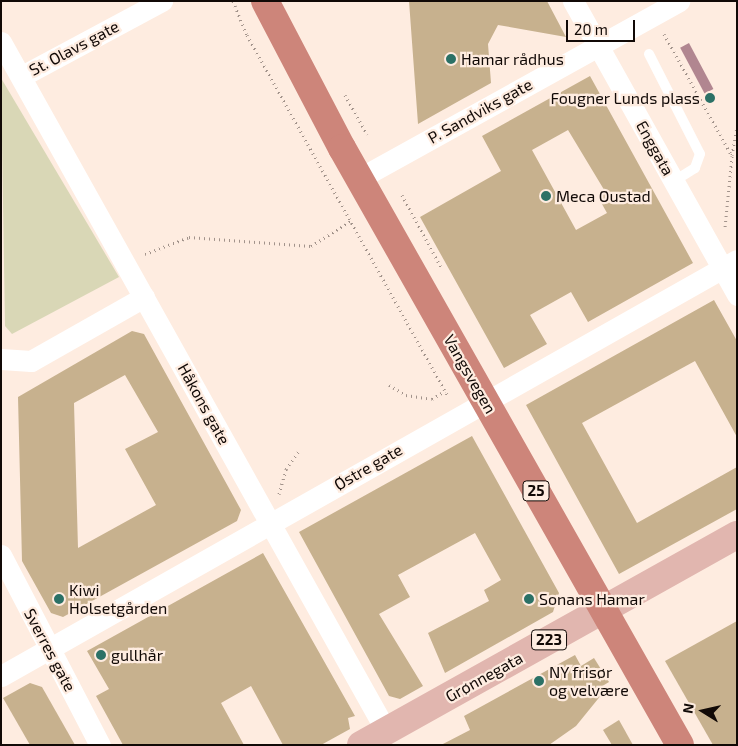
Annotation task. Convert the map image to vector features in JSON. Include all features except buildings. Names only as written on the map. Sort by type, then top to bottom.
[{"type":"highway","name":"Vangsvegen","points":[[265,1],[360,178],[602,610],[680,745]]},
{"type":"main road","name":"Grønnegata","points":[[361,745],[737,535]]},
{"type":"street","name":"St. Olavs gate","points":[[1,42],[22,76],[162,1]]},
{"type":"street","name":"Enggata","points":[[573,1],[673,182],[729,265],[737,295]]},
{"type":"street","name":"P. Sandviks gate","points":[[360,178],[679,1]]},
{"type":"street","name":"Håkons gate","points":[[22,76],[386,731]]},
{"type":"street","name":"Østre gate","points":[[1,676],[272,524],[484,400],[729,265]]},
{"type":"street","points":[[1,359],[31,361],[144,297]]},
{"type":"street","name":"Sverres gate","points":[[1,555],[100,745]]},
{"type":"lane","points":[[649,54],[700,154],[695,168],[673,182]]},
{"type":"path","points":[[233,1],[247,34],[448,396]]},
{"type":"path","points":[[654,16],[732,156]]},
{"type":"path","points":[[726,216],[737,127]]},
{"type":"path","points":[[163,243],[189,237],[312,246],[351,221]]},
{"type":"path","points":[[389,386],[406,395],[432,399],[445,391]]},
{"type":"path","points":[[272,524],[286,469],[300,449]]},
{"type":"shaded area","points":[[689,43],[713,89],[705,94],[680,48]]},
{"type":"shaded area","points":[[1,78],[119,277],[12,334],[5,326]]},
{"type":"place","name":"Hamar rådhus","points":[[451,59]]},
{"type":"place","name":"Fougner Lunds plass","points":[[710,98]]},
{"type":"place","name":"Meca Oustad","points":[[546,196]]},
{"type":"place","name":"Kiwi Holsetgården","points":[[59,599]]},
{"type":"place","name":"Sonans Hamar","points":[[529,599]]},
{"type":"place","name":"gullhår","points":[[101,655]]},
{"type":"place","name":"NY frisør og velvære","points":[[539,681]]}]
